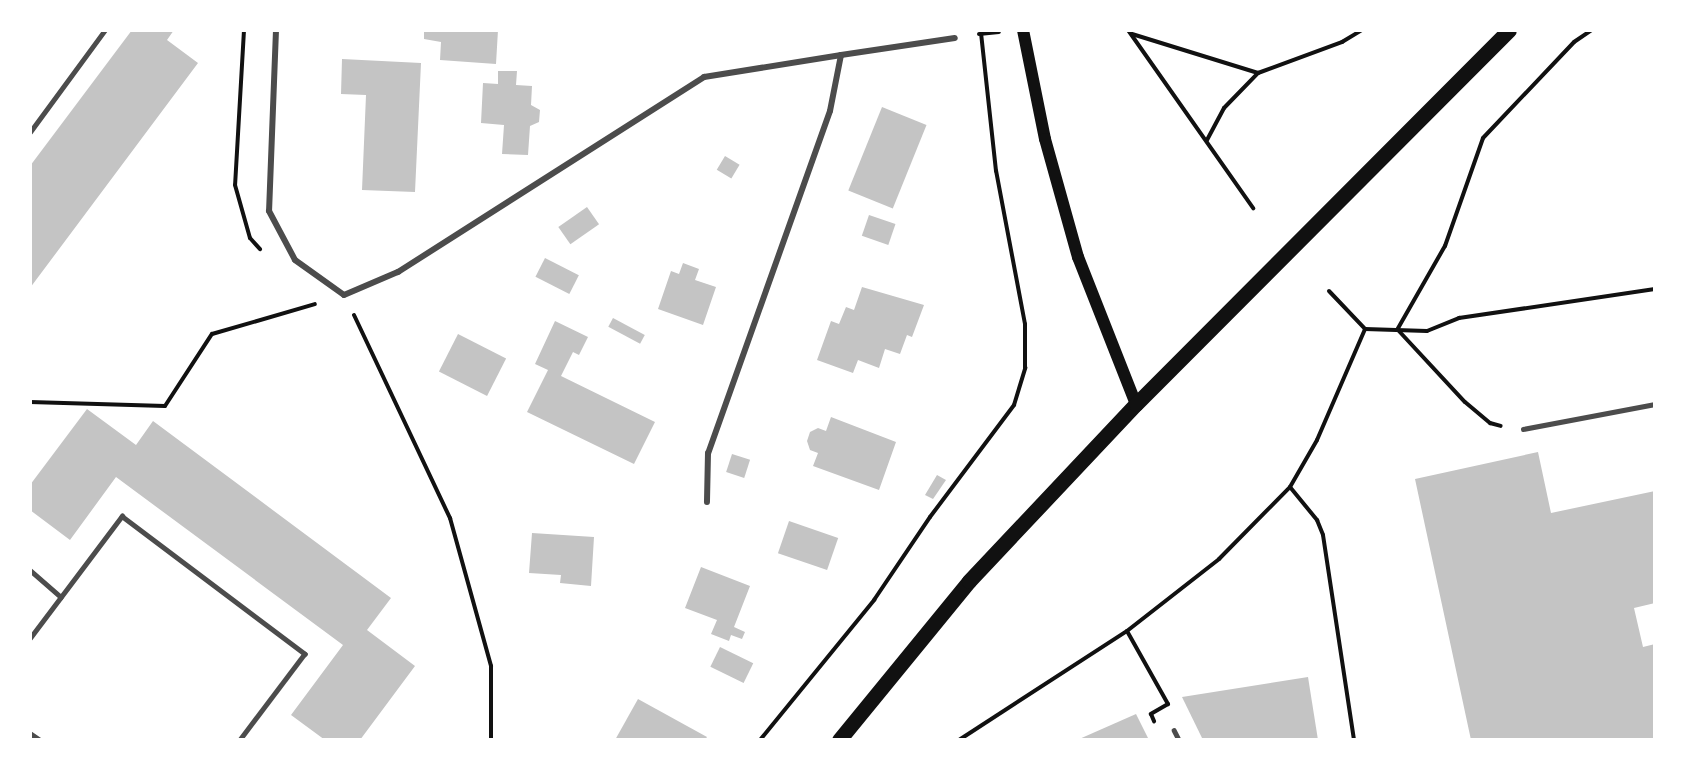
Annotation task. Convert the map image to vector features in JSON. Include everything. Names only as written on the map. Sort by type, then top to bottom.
[{"type":"main road","points":[[1023,30],[1045,139],[1078,257],[1136,404]]},
{"type":"main road","points":[[839,740],[969,581],[1136,404],[1509,30]]},
{"type":"street","points":[[276,30],[269,211],[295,260],[344,295],[398,272],[704,77],[955,38]]},
{"type":"street","points":[[707,502],[708,453],[830,111],[841,55]]},
{"type":"lane","points":[[30,132],[105,30]]},
{"type":"lane","points":[[1523,429],[1655,404]]},
{"type":"lane","points":[[30,638],[122,516],[305,654],[240,740]]},
{"type":"lane","points":[[30,570],[61,597]]},
{"type":"lane","points":[[1174,730],[1179,740]]},
{"type":"lane","points":[[30,733],[40,740]]},
{"type":"path","points":[[1207,140],[1224,108],[1258,73],[1342,42],[1362,30]]},
{"type":"path","points":[[1397,330],[1444,246],[1483,138],[1574,42],[1592,30]]},
{"type":"path","points":[[1129,32],[1258,73]]},
{"type":"path","points":[[1129,32],[1253,208]]},
{"type":"path","points":[[760,740],[874,600],[930,517],[1014,405],[1025,368],[1025,324],[996,171],[981,34]]},
{"type":"path","points":[[1329,291],[1365,329],[1427,331],[1459,318],[1655,289]]},
{"type":"path","points":[[30,402],[165,406],[212,334],[344,295],[450,518],[491,666],[491,740]]},
{"type":"path","points":[[959,740],[1127,632],[1219,559],[1290,487],[1317,440],[1365,329]]},
{"type":"path","points":[[1397,330],[1478,415],[1490,423],[1523,429]]},
{"type":"path","points":[[1290,487],[1317,520],[1323,535],[1354,740]]},
{"type":"path","points":[[1127,632],[1168,704],[1151,714],[1155,721],[1162,717]]},
{"type":"building","points":[[132,30],[174,30],[167,40],[198,63],[30,288],[30,166]]},
{"type":"building","points":[[424,30],[498,30],[496,64],[440,60],[441,42],[424,39]]},
{"type":"building","points":[[342,59],[421,63],[415,192],[362,190],[366,95],[341,94]]},
{"type":"building","points":[[498,71],[517,71],[516,85],[532,86],[531,105],[540,110],[539,122],[530,126],[528,155],[502,154],[504,125],[481,123],[483,83],[498,84]]},
{"type":"building","points":[[882,107],[927,125],[893,208],[848,190]]},
{"type":"building","points":[[725,156],[740,165],[731,178],[717,170]]},
{"type":"building","points":[[587,207],[599,224],[570,244],[558,227]]},
{"type":"building","points":[[869,215],[895,224],[888,245],[862,236]]},
{"type":"building","points":[[545,258],[579,275],[569,294],[535,277]]},
{"type":"building","points":[[683,263],[699,269],[695,280],[716,287],[703,325],[658,309],[671,271],[679,274]]},
{"type":"building","points":[[862,287],[924,305],[912,337],[907,335],[900,354],[885,349],[879,368],[858,360],[853,373],[817,360],[831,321],[839,324],[846,307],[854,310]]},
{"type":"building","points":[[613,318],[645,335],[640,344],[608,327]]},
{"type":"building","points":[[555,321],[588,337],[579,355],[573,352],[561,376],[655,422],[634,464],[527,412],[548,370],[535,364]]},
{"type":"building","points":[[458,334],[506,359],[487,396],[439,371]]},
{"type":"building","points":[[87,409],[136,445],[153,421],[391,598],[367,630],[415,666],[360,740],[325,740],[291,715],[343,645],[116,477],[70,540],[30,510],[30,485]]},
{"type":"building","points":[[831,417],[896,442],[879,490],[813,466],[818,453],[810,450],[807,441],[810,432],[818,428],[826,431]]},
{"type":"building","points":[[1538,452],[1551,513],[1655,491],[1655,603],[1634,608],[1643,647],[1655,644],[1655,740],[1471,740],[1415,479]]},
{"type":"building","points":[[732,454],[750,460],[744,478],[726,472]]},
{"type":"building","points":[[937,475],[946,480],[933,499],[925,495]]},
{"type":"building","points":[[789,521],[838,538],[827,570],[778,553]]},
{"type":"building","points":[[532,533],[594,537],[591,586],[560,583],[561,575],[529,573]]},
{"type":"building","points":[[701,567],[750,586],[734,627],[745,632],[742,639],[731,635],[729,641],[711,634],[717,620],[685,608]]},
{"type":"building","points":[[720,647],[753,663],[744,683],[710,667]]},
{"type":"building","points":[[1308,677],[1318,740],[1203,740],[1182,697]]},
{"type":"building","points":[[638,699],[707,737],[705,740],[615,740]]},
{"type":"building","points":[[1136,714],[1149,740],[1077,740]]}]
